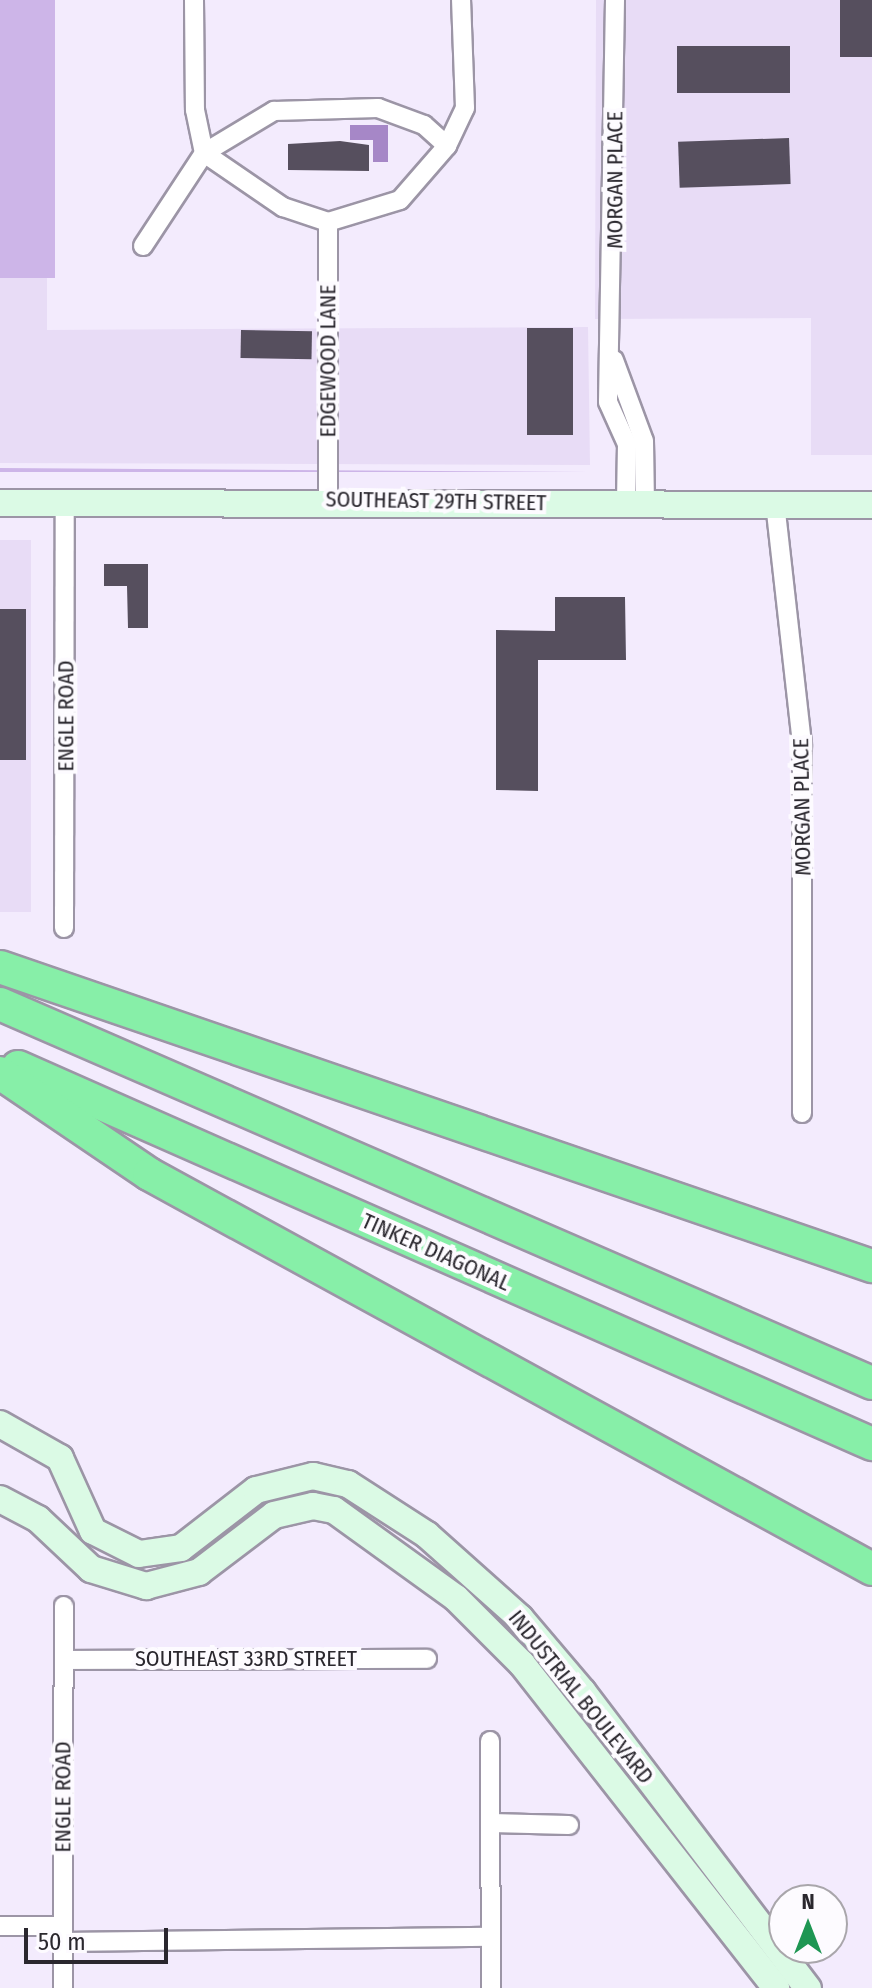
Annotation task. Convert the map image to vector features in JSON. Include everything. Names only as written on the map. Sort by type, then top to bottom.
[{"type":"highway","points":[[0,967],[872,1266]]},
{"type":"highway","points":[[0,1004],[872,1383]]},
{"type":"highway","name":"TINKER DIAGONAL","points":[[0,1059],[872,1444]]},
{"type":"highway","points":[[0,1073],[149,1174],[872,1569]]},
{"type":"main road","name":"SOUTHEAST 29TH STREET","points":[[0,503],[328,499],[872,505]]},
{"type":"main road","name":"INDUSTRIAL BOULEVARD","points":[[0,1424],[60,1458],[93,1531],[139,1554],[181,1548],[256,1490],[284,1478],[348,1484],[427,1535],[520,1618],[583,1692],[808,1988]]},
{"type":"main road","name":"INDUSTRIAL BOULEVARD","points":[[0,1499],[38,1519],[91,1569],[146,1586],[199,1572],[274,1515],[313,1506],[334,1510],[456,1598],[522,1664],[776,1988]]},
{"type":"street","points":[[194,0],[195,110],[204,153],[283,207],[328,222],[400,200],[447,146],[465,108],[461,0]]},
{"type":"street","name":"MORGAN PLACE","points":[[615,0],[614,360],[644,441],[636,503]]},
{"type":"street","points":[[143,246],[204,153],[294,106],[401,114],[447,146]]},
{"type":"street","name":"EDGEWOOD LANE","points":[[328,222],[328,499]]},
{"type":"street","name":"MORGAN PLACE","points":[[775,503],[802,744],[802,1113]]},
{"type":"street","name":"ENGLE ROAD","points":[[64,928],[65,504]]},
{"type":"street","name":"ENGLE ROAD","points":[[63,1988],[64,1606]]},
{"type":"street","name":"SOUTHEAST 33RD STREET","points":[[64,1660],[427,1659]]},
{"type":"street","points":[[490,1741],[491,1988]]},
{"type":"street","points":[[491,1823],[569,1825]]},
{"type":"street","points":[[0,1926],[62,1934],[490,1937]]},
{"type":"shaded area","points":[[0,0],[55,0],[55,278],[0,278]]},
{"type":"shaded area","points":[[596,0],[872,0],[872,455],[811,455],[811,318],[595,319]]},
{"type":"shaded area","points":[[350,125],[388,125],[388,162],[373,162],[373,140],[350,140]]},
{"type":"shaded area","points":[[47,277],[47,330],[588,327],[590,465],[0,463],[0,278]]},
{"type":"shaded area","points":[[0,468],[589,472],[0,472]]},
{"type":"shaded area","points":[[0,540],[31,540],[31,912],[0,912]]},
{"type":"building","points":[[840,0],[872,0],[872,57],[840,57]]},
{"type":"building","points":[[677,46],[790,46],[790,93],[677,93]]},
{"type":"building","points":[[789,138],[791,184],[680,188],[678,142]]},
{"type":"building","points":[[340,141],[369,145],[369,171],[288,170],[288,144]]},
{"type":"building","points":[[527,328],[573,328],[573,435],[527,435]]},
{"type":"building","points":[[241,330],[312,331],[312,359],[241,358]]},
{"type":"building","points":[[104,564],[148,564],[148,628],[128,628],[127,586],[104,586]]},
{"type":"building","points":[[555,597],[625,597],[626,660],[538,660],[538,791],[496,790],[496,630],[555,631]]},
{"type":"building","points":[[0,609],[26,609],[26,760],[0,760]]}]
